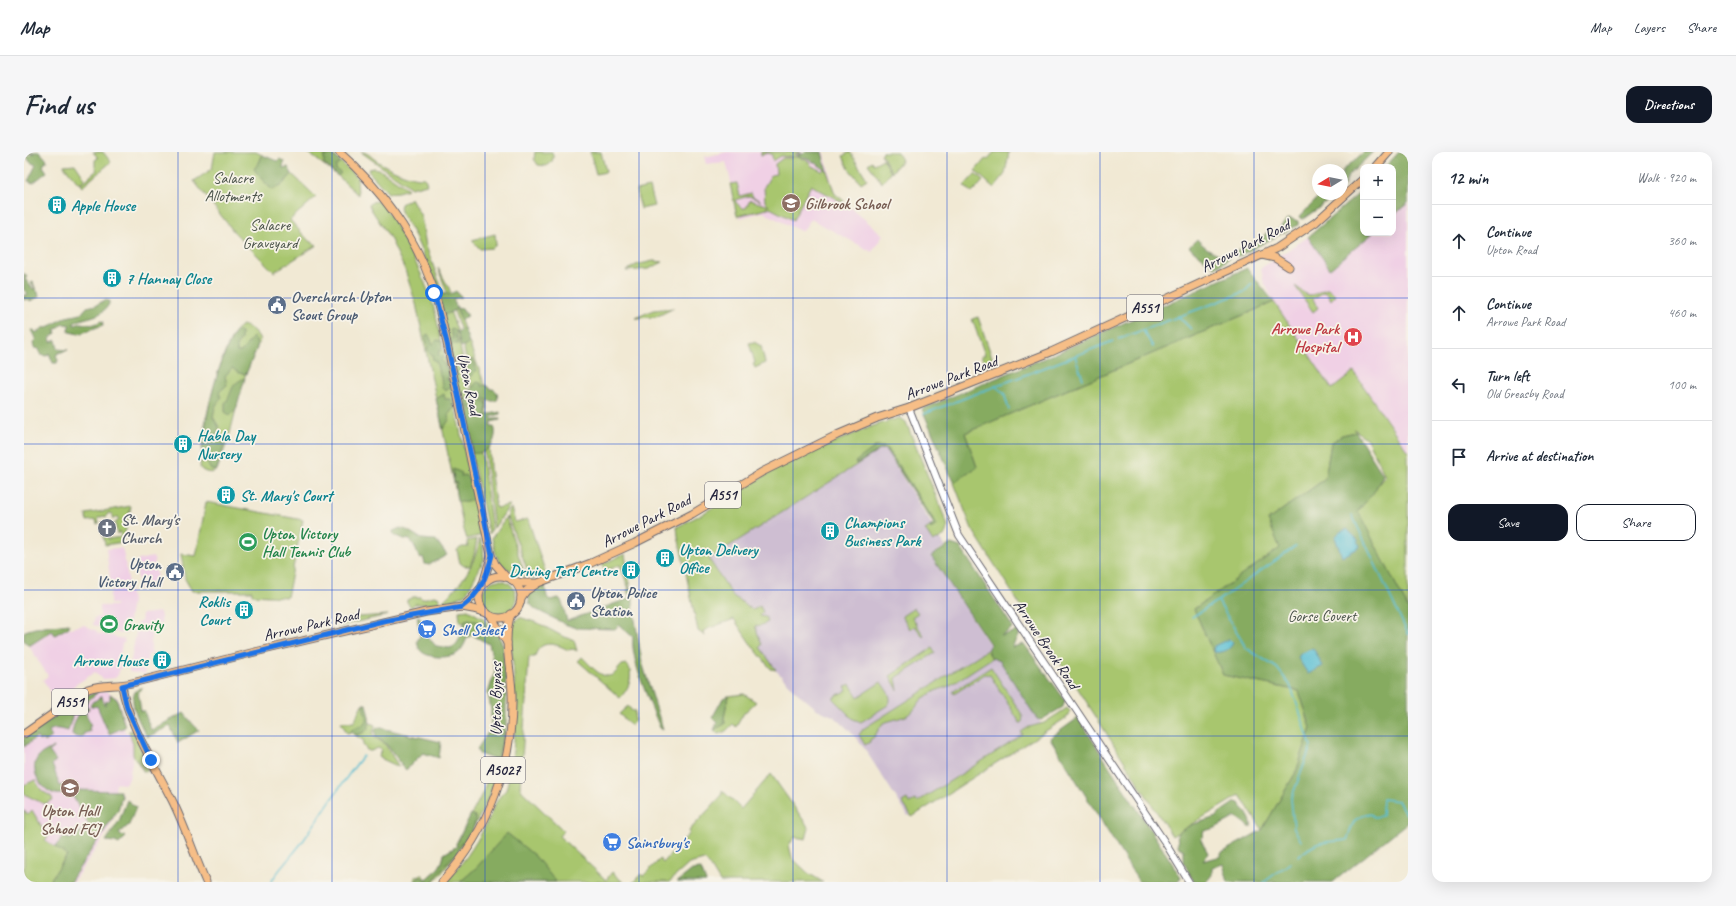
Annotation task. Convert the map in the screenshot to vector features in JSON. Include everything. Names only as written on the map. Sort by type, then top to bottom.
[{"type":"main road","name":"Upton Road","points":[[339,152],[362,174],[391,208],[412,240],[432,285],[447,343],[492,555],[495,564],[509,579]]},
{"type":"main road","points":[[1379,164],[1389,152]]},
{"type":"main road","name":"Arrowe Park Road","points":[[521,598],[526,591],[538,583],[635,544],[692,514],[762,472],[837,434],[877,418],[909,408],[1051,352],[1262,255],[1298,236],[1316,222],[1360,182]]},
{"type":"main road","points":[[1262,255],[1275,258],[1289,266]]},
{"type":"main road","name":"Upton Road","points":[[483,585],[492,555]]},
{"type":"main road","points":[[462,607],[483,585],[494,577],[509,579],[520,591],[521,598],[519,605],[511,614],[502,618],[489,615],[482,609],[479,597],[483,585]]},
{"type":"main road","name":"Arrowe Park Road","points":[[509,579],[522,583],[538,583]]},
{"type":"main road","name":"Arrowe Park Road","points":[[122,686],[383,621],[462,607],[473,608],[489,615]]},
{"type":"main road","name":"Upton Bypass","points":[[442,882],[466,852],[482,825],[503,774],[508,749],[512,708],[507,643],[511,614]]},
{"type":"main road","name":"Upton Bypass","points":[[489,615],[507,643]]},
{"type":"main road","name":"A551","points":[[24,734],[88,689],[100,685],[122,686]]},
{"type":"main road","points":[[122,686],[127,708],[173,802],[206,882]]},
{"type":"street","name":"Arrowe Brook Road","points":[[909,408],[959,535],[1164,841],[1189,882]]},
{"type":"shaded area","name":"Gilbrook School","points":[[727,152],[824,152],[835,194],[883,235],[872,252],[811,219],[802,232],[763,212],[740,218],[726,162],[706,164],[704,157]]},
{"type":"shaded area","name":"Arrowe Park Hospital","points":[[1408,155],[1408,452],[1354,372],[1332,389],[1274,302],[1263,280],[1261,268],[1308,237],[1330,269],[1369,236],[1396,236],[1396,213],[1406,205]]},
{"type":"shaded area","points":[[883,446],[945,546],[931,556],[1046,731],[986,770],[908,816],[864,748],[851,732],[835,717],[817,709],[795,691],[754,647],[702,562],[823,486],[818,477]]},
{"type":"shaded area","points":[[121,548],[123,551],[132,601],[127,633],[125,634],[111,631],[111,628],[93,625],[95,617],[100,617],[100,606],[115,606],[116,604],[110,604],[110,593],[112,593],[106,549]]},
{"type":"shaded area","points":[[152,557],[154,558],[157,579],[155,579],[155,583],[157,583],[158,587],[140,590],[135,564],[138,560]]},
{"type":"shaded area","points":[[160,612],[162,624],[149,625],[148,630],[151,631],[151,652],[154,654],[148,655],[145,674],[129,672],[138,622],[141,622],[142,614]]},
{"type":"shaded area","points":[[84,625],[97,631],[97,633],[124,639],[125,642],[122,644],[119,663],[121,665],[118,675],[115,678],[103,679],[95,672],[55,698],[43,680],[48,676],[29,646],[53,631],[55,635],[70,628]]},
{"type":"shaded area","name":"Upton Hall School FCJ","points":[[106,691],[118,698],[125,723],[124,731],[131,735],[134,750],[129,779],[124,784],[116,783],[115,792],[122,793],[123,795],[118,810],[104,837],[73,882],[24,882],[24,738],[92,693]]},
{"type":"green space","points":[[24,152],[40,152],[47,160],[43,166],[47,172],[33,183],[28,181],[36,165],[30,162],[27,157],[34,153],[24,155]]},
{"type":"green space","points":[[93,152],[103,152],[111,162],[82,187],[80,185],[97,170],[95,167],[95,160],[98,158]]},
{"type":"green space","name":"Salacre Allotments","points":[[215,152],[256,152],[262,155],[255,169],[259,176],[272,190],[282,185],[292,174],[316,197],[290,220],[309,241],[317,245],[274,272],[234,232],[194,181],[212,169]]},
{"type":"green space","points":[[307,152],[330,152],[357,177],[358,195],[338,176]]},
{"type":"green space","points":[[329,152],[341,162],[336,166],[336,170],[341,173],[338,176],[324,164],[324,156],[328,156],[330,154]]},
{"type":"green space","points":[[361,152],[368,154],[382,164],[400,173],[413,177],[425,178],[427,184],[411,188]]},
{"type":"green space","points":[[535,152],[552,152],[553,156],[550,164],[546,166],[538,165],[534,159]]},
{"type":"green space","points":[[590,152],[601,152],[606,172],[596,174]]},
{"type":"green space","points":[[761,152],[801,152],[796,154],[794,157],[798,156],[811,163],[810,165],[822,171],[824,169],[827,171],[835,194],[844,201],[843,203],[811,185],[793,220],[768,207],[767,209],[737,216],[730,184],[737,183],[740,196],[751,193],[753,197],[761,201],[749,196],[735,200],[741,207],[746,208],[750,200],[769,206],[765,202],[764,187],[771,175],[776,174],[775,164],[783,158],[793,157],[781,156],[773,161],[772,155],[768,153],[761,155]]},
{"type":"green space","points":[[806,152],[822,152],[827,171],[814,162],[797,155]]},
{"type":"green space","points":[[850,152],[867,179],[861,183],[849,169],[843,156]]},
{"type":"green space","points":[[883,152],[897,152],[902,160],[892,172],[881,154]]},
{"type":"green space","points":[[994,152],[1009,152],[1005,174],[994,188],[975,171],[986,158],[988,159]]},
{"type":"green space","points":[[1364,152],[1373,152],[1348,176],[1348,166]]},
{"type":"green space","points":[[1399,152],[1408,152],[1408,203],[1396,213],[1396,164],[1388,164]]},
{"type":"green space","points":[[262,155],[277,161],[279,159],[284,161],[283,168],[288,167],[292,174],[282,185],[272,190],[254,169],[260,161]]},
{"type":"green space","points":[[883,159],[891,172],[882,183],[868,164],[872,161],[874,164]]},
{"type":"green space","points":[[75,164],[85,179],[79,184],[64,166]]},
{"type":"green space","points":[[369,169],[379,169],[408,189],[388,193],[368,171]]},
{"type":"green space","points":[[975,174],[983,181],[972,193],[964,186]]},
{"type":"green space","points":[[649,187],[654,206],[641,209],[636,190]]},
{"type":"green space","points":[[1360,193],[1360,236],[1369,236],[1330,269],[1308,237]]},
{"type":"green space","points":[[411,198],[421,216],[426,246],[457,330],[483,462],[492,529],[489,534],[432,276],[415,236],[400,208],[401,204]]},
{"type":"green space","points":[[1316,200],[1328,200],[1303,219],[1300,216]]},
{"type":"green space","points":[[378,201],[383,204],[412,256],[425,283],[435,311],[482,535],[467,539],[464,530],[416,304],[405,270],[390,238],[369,205],[372,202]]},
{"type":"green space","points":[[1289,218],[1298,221],[1298,225],[1239,256],[1236,256],[1235,253],[1253,242],[1262,239],[1266,233],[1277,231]]},
{"type":"green space","points":[[495,234],[496,245],[492,248],[480,249],[472,240]]},
{"type":"green space","points":[[1197,239],[1212,251],[1230,257],[1223,263],[1214,267],[1189,247]]},
{"type":"green space","points":[[653,261],[663,262],[649,269],[626,271],[636,265]]},
{"type":"green space","points":[[438,268],[449,288],[487,391],[490,468],[496,508],[510,505],[494,528],[486,464],[460,328]]},
{"type":"green space","points":[[1247,268],[1274,302],[965,433],[977,467],[954,483],[922,409],[1052,355]]},
{"type":"green space","points":[[24,273],[27,277],[25,279],[33,289],[35,288],[38,292],[39,297],[30,301],[28,299],[24,300],[24,296],[28,294],[24,290]]},
{"type":"green space","points":[[1295,286],[1309,295],[1329,289],[1336,295],[1331,300],[1328,294],[1324,292],[1313,299],[1318,308],[1313,312]]},
{"type":"green space","points":[[456,291],[462,297],[453,299],[457,308],[462,309],[468,315],[461,320],[457,309],[443,316],[439,299],[444,294],[447,293],[449,295]]},
{"type":"green space","points":[[105,300],[109,301],[109,304],[101,313],[82,319],[73,324],[76,325],[80,323],[92,325],[101,321],[104,322],[103,325],[79,334],[69,332],[68,328],[70,325],[63,324],[55,330],[56,333],[50,338],[51,342],[56,340],[58,349],[68,350],[58,353],[56,356],[58,360],[57,363],[53,363],[49,353],[47,356],[41,355],[39,349],[34,348],[33,343],[36,340],[31,330],[34,330],[36,333],[44,327],[47,328],[66,317],[81,314],[87,307],[96,305]]},
{"type":"green space","points":[[1274,302],[1332,389],[1354,372],[1408,452],[1408,608],[1357,511],[1385,476],[1367,439],[1354,429],[1356,432],[1342,435],[1331,443],[1325,479],[1268,520],[1281,548],[1194,609],[1223,675],[1299,691],[1311,728],[1296,772],[1262,830],[1240,795],[1172,836],[1075,684],[1025,613],[972,529],[954,483],[977,467],[965,433]]},
{"type":"green space","points":[[674,308],[656,317],[636,318],[653,310]]},
{"type":"green space","points":[[978,317],[994,363],[985,366],[981,356],[985,355],[972,319]]},
{"type":"green space","points":[[242,325],[253,330],[260,340],[243,381],[229,437],[217,470],[211,473],[202,470],[200,467],[203,436],[208,411],[217,376],[229,343],[235,332]]},
{"type":"green space","points":[[464,328],[469,343],[461,347],[457,332]]},
{"type":"green space","points":[[453,329],[457,332],[455,334],[458,344],[450,344],[449,340],[453,338],[450,330]]},
{"type":"green space","points":[[236,331],[241,333],[241,340],[237,345],[237,352],[241,352],[253,337],[256,340],[257,348],[246,374],[239,373],[232,368],[225,376],[227,385],[219,392],[221,398],[215,407],[213,417],[219,427],[216,434],[223,436],[222,441],[224,444],[217,470],[211,470],[206,461],[201,462],[208,411],[216,378],[228,346]]},
{"type":"green space","points":[[428,334],[433,344],[437,340],[442,341],[443,347],[438,354],[443,357],[441,360],[449,372],[449,377],[446,379],[450,381],[451,386],[445,391],[442,388],[441,376],[439,374],[436,361],[433,360],[432,355],[427,350],[428,346],[425,336]]},
{"type":"green space","points":[[754,342],[761,346],[765,363],[755,368],[749,343]]},
{"type":"green space","points":[[473,359],[476,370],[471,376],[464,379],[459,370],[461,368],[464,369],[468,365],[468,361]]},
{"type":"green space","points":[[245,378],[236,410],[230,415],[225,412],[225,403],[236,383]]},
{"type":"green space","points":[[477,382],[481,383],[482,386],[486,385],[490,389],[497,392],[498,399],[496,401],[490,401],[482,398],[483,394],[481,393],[478,403],[481,400],[485,401],[487,404],[485,417],[489,414],[500,412],[500,414],[491,417],[492,419],[500,420],[491,422],[491,426],[494,426],[495,436],[491,446],[483,452],[472,453],[472,440],[469,439],[467,428],[469,424],[466,423],[465,417],[472,408],[468,405],[469,409],[467,410],[465,402],[469,400],[471,389]]},
{"type":"green space","points":[[444,394],[445,399],[450,399],[454,408],[448,415],[449,420],[443,429],[436,399]]},
{"type":"green space","points":[[899,418],[906,422],[948,526],[945,535],[933,542],[925,530],[934,524],[887,452],[884,449],[880,450],[709,559],[733,596],[753,610],[760,606],[763,612],[760,616],[766,617],[768,622],[755,626],[762,645],[760,647],[776,670],[771,669],[750,643],[734,619],[703,631],[705,636],[698,631],[677,527],[702,514],[780,466],[870,427]]},
{"type":"green space","name":"Gorse Covert","points":[[1356,432],[1383,475],[1374,492],[1358,511],[1408,608],[1408,822],[1333,882],[1228,882],[1223,864],[1212,867],[1212,875],[1206,882],[1194,882],[1184,863],[1184,850],[1178,846],[1177,833],[1191,825],[1216,817],[1219,813],[1235,802],[1239,803],[1248,815],[1251,821],[1251,828],[1236,817],[1215,828],[1204,831],[1201,840],[1208,853],[1203,861],[1221,856],[1221,853],[1262,830],[1296,772],[1311,728],[1299,691],[1223,675],[1194,609],[1280,548],[1268,520],[1325,479],[1331,443],[1342,435]]},
{"type":"green space","points":[[875,447],[885,447],[889,451],[937,525],[931,529],[930,527],[934,524],[887,451],[884,449],[880,450],[856,464],[855,462]]},
{"type":"green space","points":[[453,469],[462,473],[461,476],[465,475],[471,486],[473,498],[468,502],[457,501],[455,487],[457,483],[454,482]]},
{"type":"green space","name":"Upton Victory Hall Tennis Club","points":[[206,502],[303,520],[287,597],[252,595],[252,591],[192,591],[185,579],[181,554],[196,556]]},
{"type":"green space","points":[[131,506],[123,542],[105,545],[103,533],[107,532],[108,539],[121,537],[120,532],[117,534],[115,523],[119,520],[117,517],[113,519],[112,514],[108,513],[106,517],[104,516],[98,518],[99,523],[97,524],[96,520],[87,521],[86,514]]},
{"type":"green space","points":[[511,508],[515,522],[528,519],[546,574],[531,580],[508,517],[508,513]]},
{"type":"green space","points":[[506,517],[526,578],[501,564],[496,555],[492,538]]},
{"type":"green space","points":[[400,528],[407,530],[422,539],[436,540],[447,555],[429,565],[425,564],[423,557],[420,558],[410,540],[394,536],[393,531]]},
{"type":"green space","points":[[480,538],[483,546],[484,560],[466,594],[450,601],[442,602],[456,588],[467,573],[475,557]]},
{"type":"green space","points":[[477,539],[470,566],[464,566],[460,563],[457,550],[462,547],[468,547],[467,541]]},
{"type":"green space","points":[[951,544],[960,547],[1012,626],[1011,629],[1001,636],[1016,631],[1019,633],[1012,647],[1024,644],[1065,700],[1063,707],[1041,720],[1037,719],[1000,661],[992,658],[988,652],[990,644],[931,556]]},
{"type":"green space","points":[[625,554],[629,589],[620,565],[605,571],[602,564]]},
{"type":"green space","points":[[502,580],[511,585],[515,590],[515,604],[511,609],[506,613],[496,614],[492,613],[483,604],[482,594],[483,590],[492,581]]},
{"type":"green space","points":[[541,585],[545,586],[547,597],[550,600],[559,598],[562,602],[567,621],[630,598],[627,590],[630,588],[633,594],[633,608],[642,662],[663,730],[660,728],[638,670],[633,647],[633,637],[619,625],[615,629],[577,628],[567,625],[535,609],[529,603],[529,595],[531,591]]},
{"type":"green space","points":[[434,596],[438,597],[440,602],[439,604],[415,604],[411,607],[407,602],[407,600],[413,597],[420,597],[422,599]]},
{"type":"green space","points":[[914,608],[918,613],[912,617],[924,636],[923,637],[915,626],[910,629],[902,616]]},
{"type":"green space","points":[[468,610],[484,619],[497,633],[488,625],[465,620],[464,623],[460,622],[459,611]]},
{"type":"green space","points":[[388,615],[339,626],[338,620],[357,617]]},
{"type":"green space","points":[[419,616],[427,636],[436,646],[449,648],[453,647],[460,637],[465,620],[469,619],[488,625],[497,633],[503,645],[506,679],[506,725],[498,758],[490,758],[479,754],[477,749],[491,728],[491,710],[488,693],[495,671],[489,644],[472,635],[467,638],[465,644],[459,652],[451,656],[439,657],[423,653],[419,649],[417,641],[420,636],[417,617]]},
{"type":"green space","points":[[519,617],[538,623],[562,636],[574,640],[577,651],[548,644],[540,647],[535,657],[529,657],[520,787],[522,791],[564,831],[559,836],[606,880],[612,872],[623,882],[446,882],[472,848],[481,834],[496,802],[506,790],[515,732],[515,693],[510,635],[512,626]]},
{"type":"green space","points":[[69,624],[69,627],[55,635],[52,631],[29,646],[24,640],[25,631],[35,628]]},
{"type":"green space","points":[[932,648],[935,653],[896,678],[898,690],[890,676]]},
{"type":"green space","points":[[990,648],[988,652],[992,658],[949,686],[935,691],[922,699],[913,711],[906,716],[883,723],[870,742],[865,745],[859,735],[863,729]]},
{"type":"green space","points":[[582,657],[596,671],[605,676],[614,674],[622,665],[626,664],[629,667],[629,684],[620,698],[578,661]]},
{"type":"green space","points":[[991,667],[1023,716],[1022,723],[1020,723],[990,675],[985,674],[954,694],[953,692],[957,689]]},
{"type":"green space","points":[[881,682],[888,693],[890,702],[888,705],[861,722],[853,719],[834,700],[834,697],[847,690],[845,687],[850,684],[858,697]]},
{"type":"green space","points":[[143,687],[138,692],[141,711],[144,711],[151,730],[184,713],[199,730],[178,743],[170,726],[147,737],[137,717],[133,702],[134,695],[137,690]]},
{"type":"green space","points":[[98,692],[73,714],[68,731],[58,729],[51,730],[49,731],[52,737],[45,742],[43,739],[39,741],[37,737],[24,747],[24,737],[87,695]]},
{"type":"green space","points":[[110,694],[117,699],[125,727],[109,734],[97,706],[92,707],[90,704],[102,696],[104,705],[106,704],[105,702],[110,700]]},
{"type":"green space","points":[[744,694],[756,702],[744,713],[736,727],[733,724],[726,731],[718,734],[714,730],[725,723],[724,718],[728,696]]},
{"type":"green space","points":[[728,696],[724,718],[725,724],[714,730],[717,723],[712,718],[723,698]]},
{"type":"green space","points":[[362,704],[366,704],[370,723],[375,725],[373,733],[374,737],[385,744],[399,767],[380,758],[379,756],[382,750],[378,748],[368,751],[363,745],[364,741],[351,732],[347,733],[341,722],[354,722]]},
{"type":"green space","points":[[366,704],[369,724],[366,731],[356,735],[351,732],[353,728],[363,725],[366,720],[363,705]]},
{"type":"green space","points":[[88,706],[89,709],[85,711],[91,726],[89,727],[90,731],[83,734],[83,736],[76,737],[72,734],[75,721],[81,712]]},
{"type":"green space","points":[[628,706],[632,711],[635,711],[634,722],[631,725],[619,714]]},
{"type":"green space","points":[[1067,708],[1070,711],[1069,716],[912,817],[902,802],[907,799],[909,803],[915,800],[917,802],[1023,735],[1021,732],[1029,727],[1044,723]]},
{"type":"green space","points":[[1078,718],[1181,877],[1178,882],[1139,882],[1050,738]]},
{"type":"green space","points":[[506,725],[499,768],[492,789],[473,829],[448,865],[434,882],[415,882],[415,877],[422,874],[425,879],[432,875],[438,869],[444,854],[457,846],[456,844],[483,792],[494,758],[498,758]]},
{"type":"green space","points":[[377,727],[441,742],[439,758],[423,753],[406,770],[386,744],[376,737],[375,731]]},
{"type":"green space","points":[[133,730],[149,767],[149,769],[144,772],[133,755],[133,744],[129,731]]},
{"type":"green space","points":[[54,747],[49,751],[56,761],[52,764],[60,786],[68,784],[71,786],[65,792],[58,794],[44,788],[35,773],[35,765],[38,757]]},
{"type":"green space","points":[[771,774],[809,828],[806,839],[795,837],[789,845],[792,858],[808,873],[823,882],[720,882],[709,864],[704,860],[689,864],[669,882],[633,882],[641,874],[643,876],[660,859],[663,863],[690,833],[689,831],[722,795],[722,790],[741,809]]},
{"type":"green space","points":[[35,780],[42,791],[51,796],[53,800],[44,804],[24,794],[24,785]]},
{"type":"green space","points":[[76,790],[120,791],[122,796],[118,810],[70,882],[49,882],[67,855],[55,847],[63,837],[70,839],[89,826],[71,793]]},
{"type":"green space","points":[[127,800],[136,807],[129,825],[119,833],[121,836],[124,835],[126,837],[119,844],[106,841],[119,821]]},
{"type":"green space","points":[[32,810],[48,837],[45,840],[67,855],[49,882],[24,882],[24,811],[28,814]]},
{"type":"green space","points":[[471,814],[475,816],[474,826],[465,842],[461,843],[457,855],[451,858],[432,882],[417,882],[417,879],[420,877],[425,879],[432,875],[442,862],[444,854],[457,846],[456,844]]},
{"type":"green space","points":[[507,833],[535,856],[556,882],[460,882],[477,867]]},
{"type":"green space","points":[[701,869],[706,882],[677,882],[692,870]]},
{"type":"water","points":[[1347,529],[1358,540],[1360,547],[1342,557],[1335,537],[1340,532]]},
{"type":"water","points":[[1229,639],[1233,643],[1227,650],[1222,652],[1213,652],[1214,646]]},
{"type":"water","points":[[1313,648],[1323,666],[1308,674],[1298,658],[1300,654]]},
{"type":"waterway","points":[[1119,339],[1244,292],[1252,284]]},
{"type":"waterway","points":[[1178,316],[1191,329]]},
{"type":"waterway","points":[[1143,330],[1153,347]]},
{"type":"waterway","points":[[924,414],[1113,341]]},
{"type":"waterway","points":[[1075,356],[1083,379]]},
{"type":"waterway","points":[[995,386],[1004,393],[1009,410]]},
{"type":"waterway","points":[[1352,515],[1408,634]]},
{"type":"waterway","points":[[1296,546],[1218,601],[1246,648],[1277,668],[1290,685],[1298,707],[1311,746],[1291,799],[1294,828],[1301,841]]},
{"type":"waterway","points":[[1192,617],[1217,601]]},
{"type":"waterway","points":[[271,882],[278,871],[303,841],[363,756]]},
{"type":"waterway","points":[[1298,857],[1311,847],[1321,843],[1347,840],[1352,825],[1357,819],[1371,814],[1374,817],[1382,816],[1383,799],[1398,801],[1405,813],[1408,814]]},
{"type":"waterway","points":[[1264,882],[1290,863]]},
{"type":"place","name":"Gilbrook School","points":[[791,203]]},
{"type":"place","name":"Apple House","points":[[57,205]]},
{"type":"place","name":"7 Hannay Close","points":[[112,278]]},
{"type":"place","name":"Overchurch Upton Scout Group","points":[[277,305]]},
{"type":"place","name":"Arrowe Park Hospital","points":[[1353,337]]},
{"type":"place","name":"Habla Day Nursery","points":[[183,444]]},
{"type":"place","name":"St. Mary's Court","points":[[226,495]]},
{"type":"place","name":"St. Mary's Church","points":[[107,528]]},
{"type":"place","name":"Champions Business Park","points":[[830,531]]},
{"type":"place","name":"Upton Victory Hall Tennis Club","points":[[248,542]]},
{"type":"place","name":"Upton Delivery Office","points":[[665,558]]},
{"type":"place","name":"Driving Test Centre","points":[[631,570]]},
{"type":"place","name":"Upton Victory Hall","points":[[175,572]]},
{"type":"place","name":"Upton Police Station","points":[[576,601]]},
{"type":"place","name":"Roklis Court","points":[[244,610]]},
{"type":"place","name":"Gravity","points":[[109,624]]},
{"type":"place","name":"Shell Select","points":[[427,629]]},
{"type":"place","name":"Arrowe House","points":[[162,660]]},
{"type":"place","name":"Upton Hall School FCJ","points":[[70,788]]},
{"type":"place","name":"Sainsbury's","points":[[612,842]]},
{"type":"route","points":[[151,760],[127,708],[122,686],[383,621],[426,612],[462,607],[471,599],[483,584],[492,555],[454,382],[443,323],[434,293]]},
{"type":"park label","name":"Salacre Graveyard","points":[[270,233]]}]
